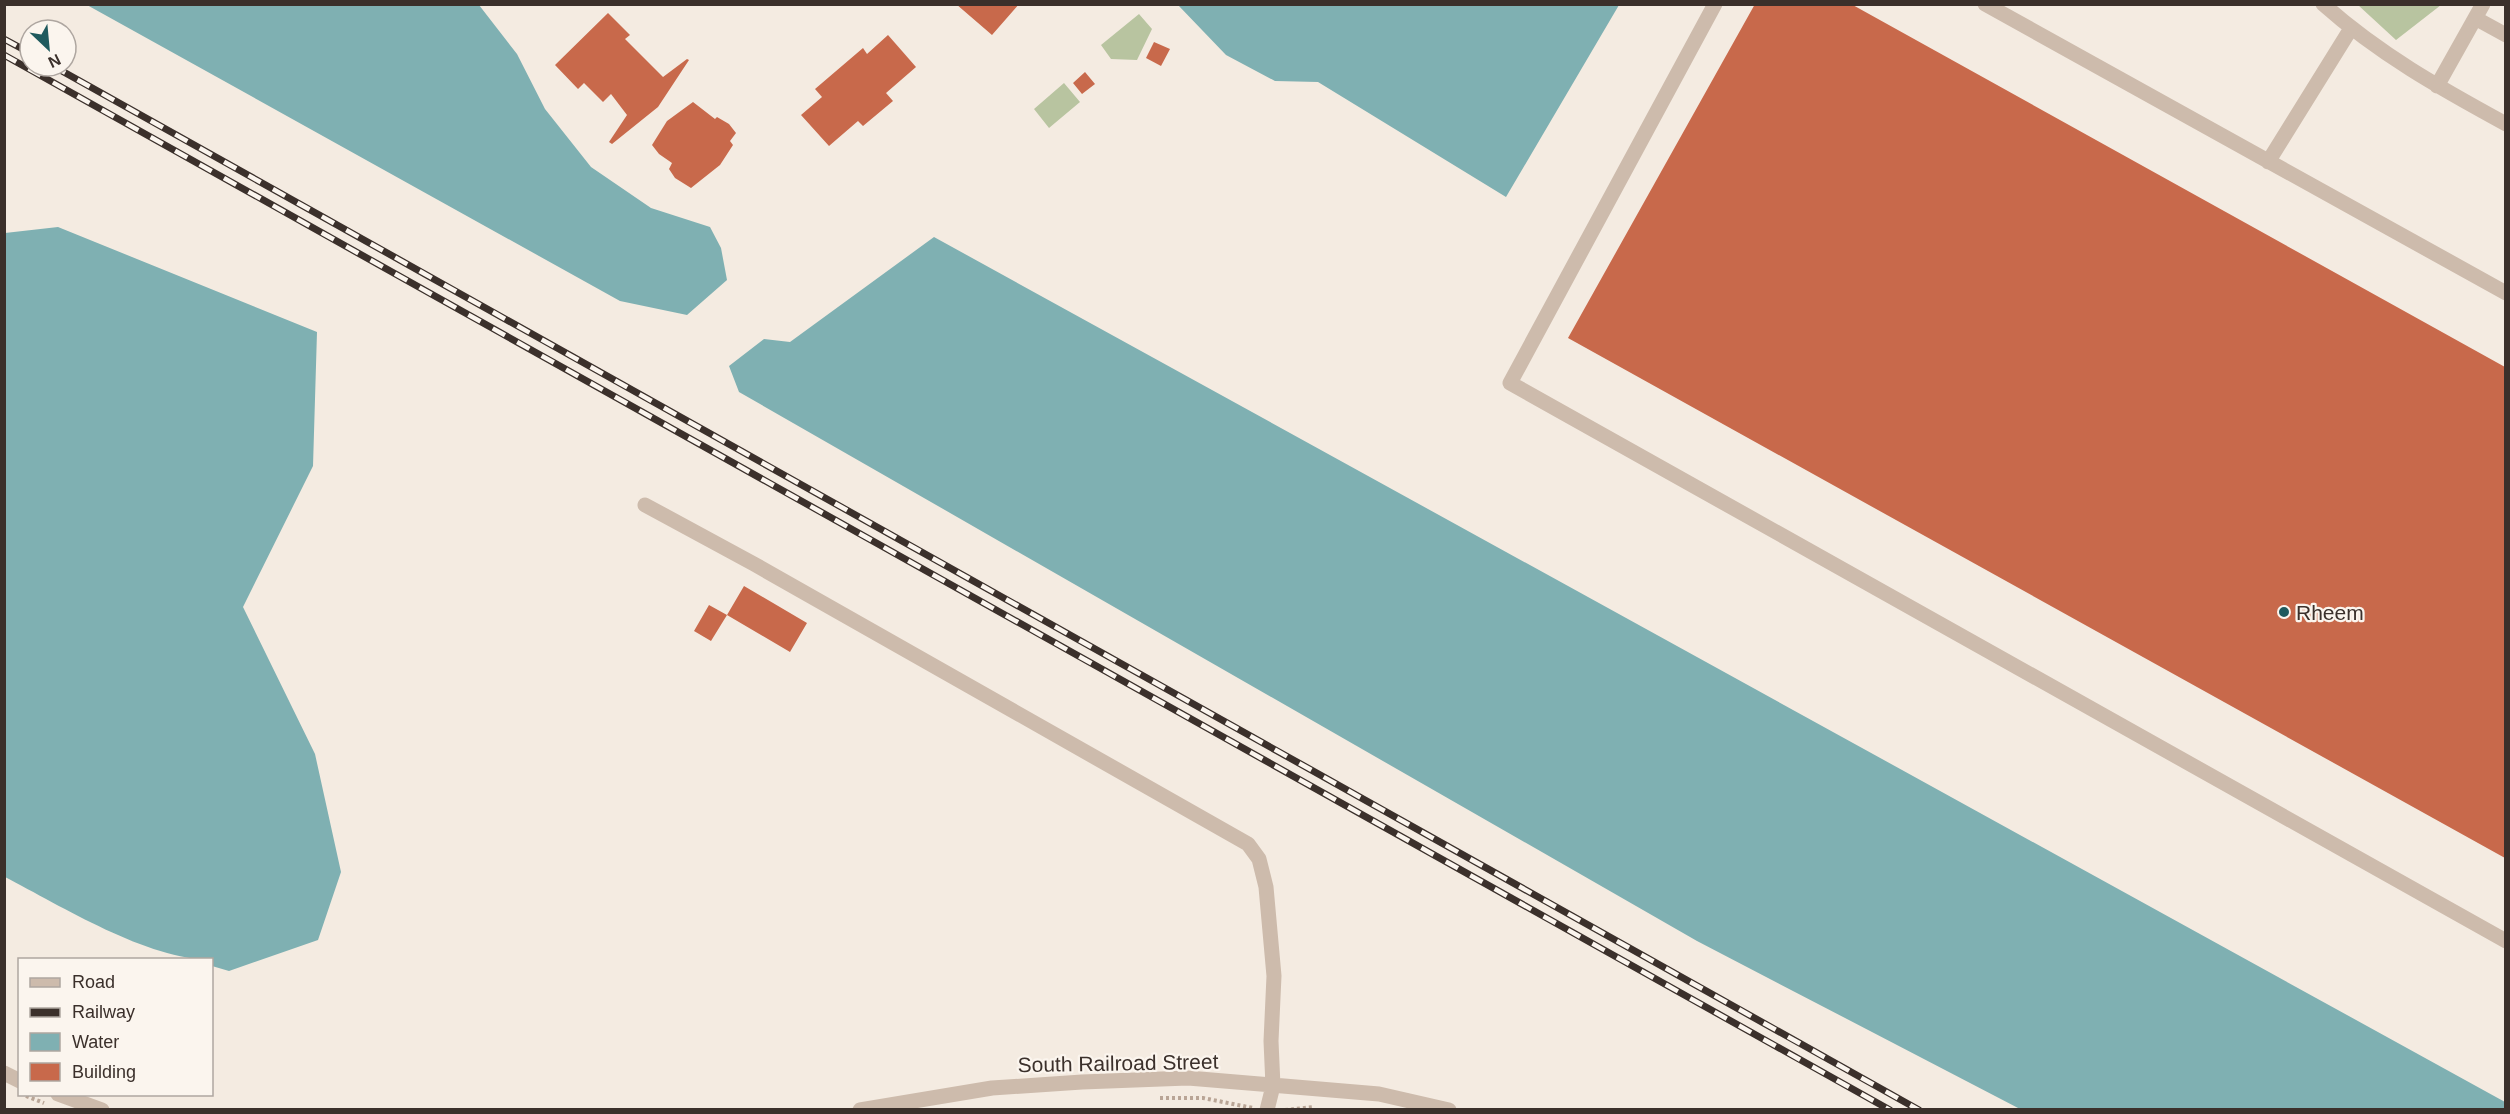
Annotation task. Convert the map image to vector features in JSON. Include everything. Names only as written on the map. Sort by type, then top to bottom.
[{"type":"street","points":[[1715,4],[1510,383],[2505,941]]},
{"type":"street","points":[[1985,4],[2505,293]]},
{"type":"street","points":[[2323,4],[2350,30],[2382,53],[2505,124]]},
{"type":"street","points":[[2437,86],[2479,11],[2505,35]]},
{"type":"street","points":[[2268,162],[2350,30]]},
{"type":"street","points":[[645,505],[754,564],[1248,844],[1259,859],[1268,907],[1274,976],[1271,1041],[1273,1086],[1267,1110]]},
{"type":"street","points":[[4,1073],[18,1080]]},
{"type":"street","name":"South Railroad Street","points":[[860,1110],[992,1088],[1188,1078],[1379,1094],[1449,1110]]},
{"type":"street","points":[[60,1096],[102,1110]]},
{"type":"path","points":[[1151,1098],[1203,1098],[1259,1110]]},
{"type":"green space","points":[[2358,5],[2441,5],[2396,40]]},
{"type":"green space","points":[[1139,14],[1152,29],[1137,60],[1111,59],[1101,45]]},
{"type":"green space","points":[[1064,83],[1080,102],[1049,128],[1034,109]]},
{"type":"water","points":[[87,5],[479,5],[517,54],[545,109],[591,167],[651,208],[710,227],[721,248],[727,280],[687,315],[620,301]]},
{"type":"water","points":[[1178,5],[1619,5],[1506,197],[1318,82],[1275,81],[1226,55]]},
{"type":"water","points":[[58,227],[317,332],[313,466],[243,607],[315,754],[341,872],[318,940],[229,971],[213,966],[213,958],[187,958],[133,941],[78,916],[5,877],[5,233]]},
{"type":"water","points":[[934,237],[2505,1102],[2505,1109],[2020,1109],[1697,941],[739,392],[729,366],[764,339],[790,342]]},
{"type":"building","points":[[956,4],[1019,4],[992,35]]},
{"type":"building","name":"Rheem","points":[[1755,4],[1851,4],[2505,367],[2505,858],[1568,338]]},
{"type":"building","points":[[608,13],[630,35],[625,39],[663,77],[687,59],[689,60],[658,107],[612,144],[609,142],[627,115],[611,94],[603,102],[584,83],[578,89],[555,65]]},
{"type":"building","points":[[888,35],[916,67],[886,93],[893,101],[863,126],[858,121],[829,146],[801,115],[822,97],[815,89],[863,48],[867,54]]},
{"type":"building","points":[[1154,42],[1170,49],[1161,66],[1146,58]]},
{"type":"building","points":[[1085,72],[1095,84],[1082,94],[1073,83]]},
{"type":"building","points":[[693,102],[715,119],[717,117],[729,124],[736,133],[730,141],[733,145],[720,165],[691,188],[675,178],[669,169],[672,163],[659,154],[652,145],[667,121]]},
{"type":"building","points":[[744,586],[807,623],[790,652],[727,615]]},
{"type":"building","points":[[709,605],[727,615],[711,641],[694,631]]},
{"type":"railway","points":[[4,39],[18,47]]},
{"type":"railway","points":[[4,55],[1890,1110]]},
{"type":"railway","points":[[74,78],[1919,1110]]},
{"type":"place","name":"Rheem","points":[[2284,612]]}]
